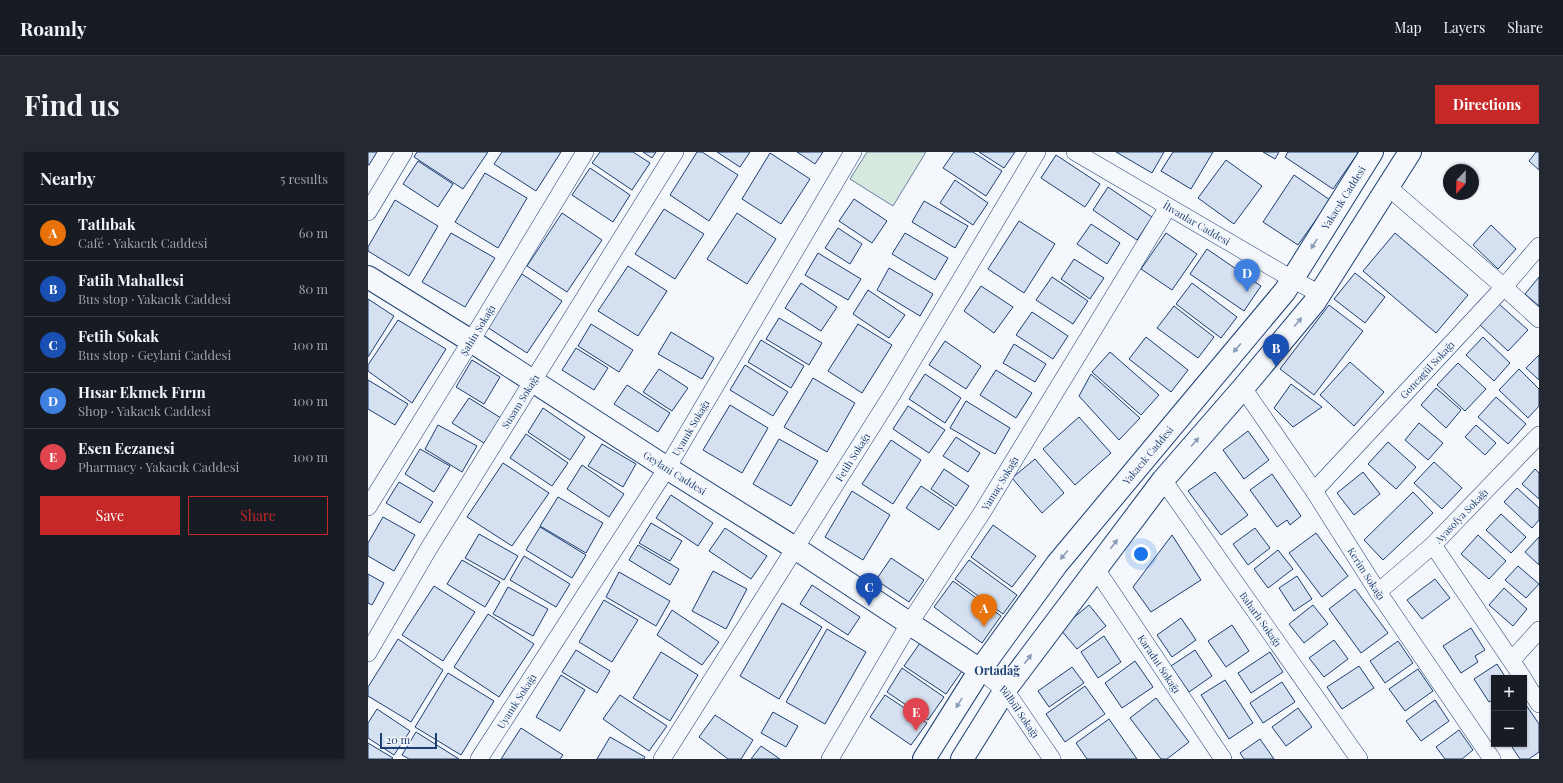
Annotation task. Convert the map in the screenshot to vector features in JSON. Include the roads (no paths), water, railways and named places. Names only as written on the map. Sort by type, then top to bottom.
[{"type":"main road","name":"Yakacık Caddesi","points":[[924,759],[980,670],[1057,564],[1285,291],[1372,152]]},
{"type":"main road","points":[[962,759],[1005,690],[1163,480],[1314,303],[1410,152]]},
{"type":"main road","name":"Geylani Caddesi","points":[[368,276],[667,468],[795,548],[980,670]]},
{"type":"street","points":[[368,212],[404,152]]},
{"type":"street","name":"Şahin Sokağı","points":[[368,507],[471,341],[585,152]]},
{"type":"street","name":"Susam Sokağı","points":[[368,653],[429,548],[534,382],[675,152]]},
{"type":"street","name":"Uyanık Sokağı","points":[[479,759],[667,468],[853,152]]},
{"type":"street","name":"Fetih Sokağı","points":[[662,759],[893,393],[1037,152]]},
{"type":"street","name":"İhvanlar Caddesi","points":[[1075,152],[1292,280],[1320,294]]},
{"type":"street","points":[[1388,187],[1504,287],[1539,320]]},
{"type":"street","name":"Yamaç Sokağı","points":[[830,759],[909,624],[991,498],[1168,207]]},
{"type":"street","name":"Goncagül Sokağı","points":[[1314,491],[1504,287],[1539,246]]},
{"type":"street","name":"Kerim Sokağı","points":[[1243,388],[1314,491],[1378,592],[1492,759]]},
{"type":"street","name":"Ayasofya Sokağı","points":[[1378,592],[1433,545],[1539,435]]},
{"type":"street","name":"Baharlı Sokağı","points":[[1163,480],[1359,759]]},
{"type":"street","points":[[1433,545],[1521,675]]},
{"type":"street","name":"Karadut Sokağı","points":[[1096,569],[1223,759]]},
{"type":"street","points":[[1512,660],[1539,630]]},
{"type":"street","name":"Bülbül Sokağı","points":[[980,670],[1005,690],[1052,759]]},
{"type":"street","points":[[1527,685],[1539,704]]},
{"type":"place","name":"Hısar Ekmek Fırın","points":[[1247,292]]},
{"type":"place","name":"Fatih Mahallesi","points":[[1276,367]]},
{"type":"place","name":"Fetih Sokak","points":[[869,606]]},
{"type":"place","name":"Tatlıbak","points":[[984,627]]},
{"type":"place","name":"Esen Eczanesi","points":[[916,731]]},
{"type":"district","name":"Ortadağ","points":[[997,671]]}]
